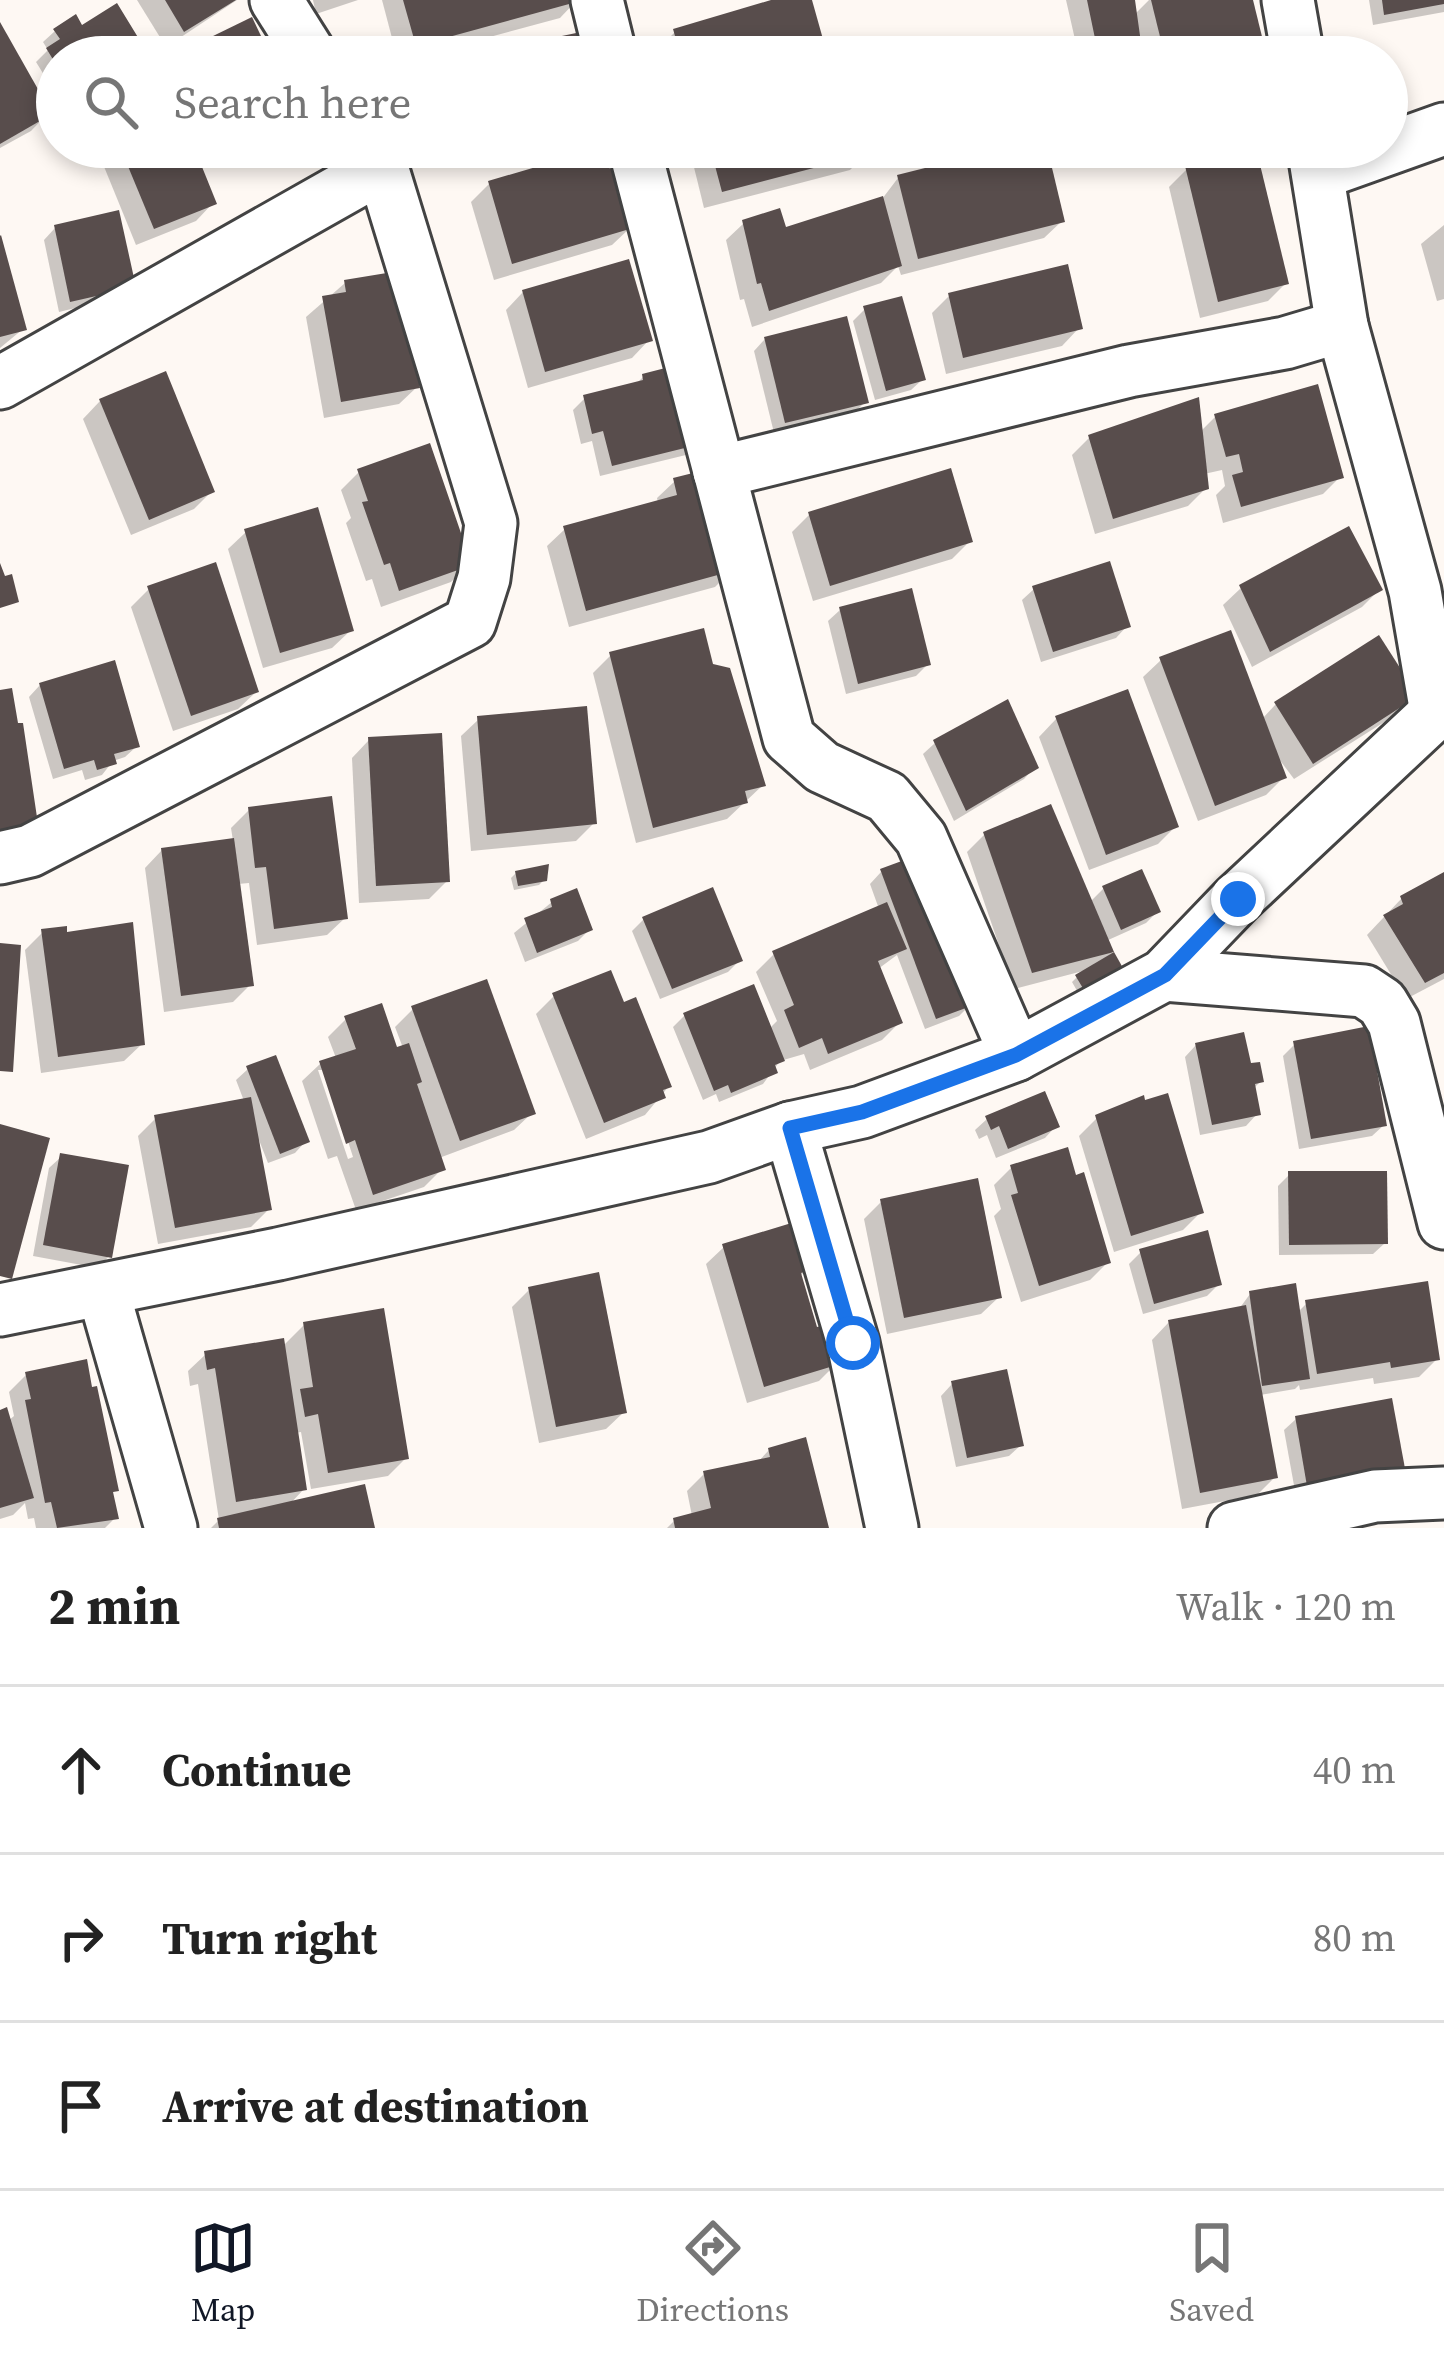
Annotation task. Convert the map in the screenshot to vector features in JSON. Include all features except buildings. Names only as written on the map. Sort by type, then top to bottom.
[{"type":"street","points":[[276,0],[299,36]]},
{"type":"street","points":[[597,0],[606,36]]},
{"type":"street","points":[[1288,0],[1294,36]]},
{"type":"street","points":[[1408,138],[1444,129]]},
{"type":"street","points":[[0,382],[357,168]]},
{"type":"street","points":[[0,858],[30,851],[70,831],[470,622],[484,578],[491,523],[378,168]]},
{"type":"street","points":[[639,168],[789,738],[822,767],[887,797],[921,838],[1016,1055]]},
{"type":"street","points":[[0,1310],[709,1156],[790,1128],[862,1112],[1016,1055],[1165,975],[1238,899],[1440,709],[1429,597],[1342,326],[1317,168]]},
{"type":"street","points":[[719,472],[1129,371],[1285,343],[1342,326]]},
{"type":"street","points":[[1165,975],[1364,991],[1382,1003],[1394,1023],[1444,1223]]},
{"type":"street","points":[[790,1128],[853,1343],[892,1528]]},
{"type":"street","points":[[104,1291],[171,1528]]},
{"type":"street","points":[[1234,1528],[1375,1496],[1444,1493]]},
{"type":"route","points":[[853,1343],[790,1128],[862,1112],[1016,1055],[1165,975],[1238,899]]}]
